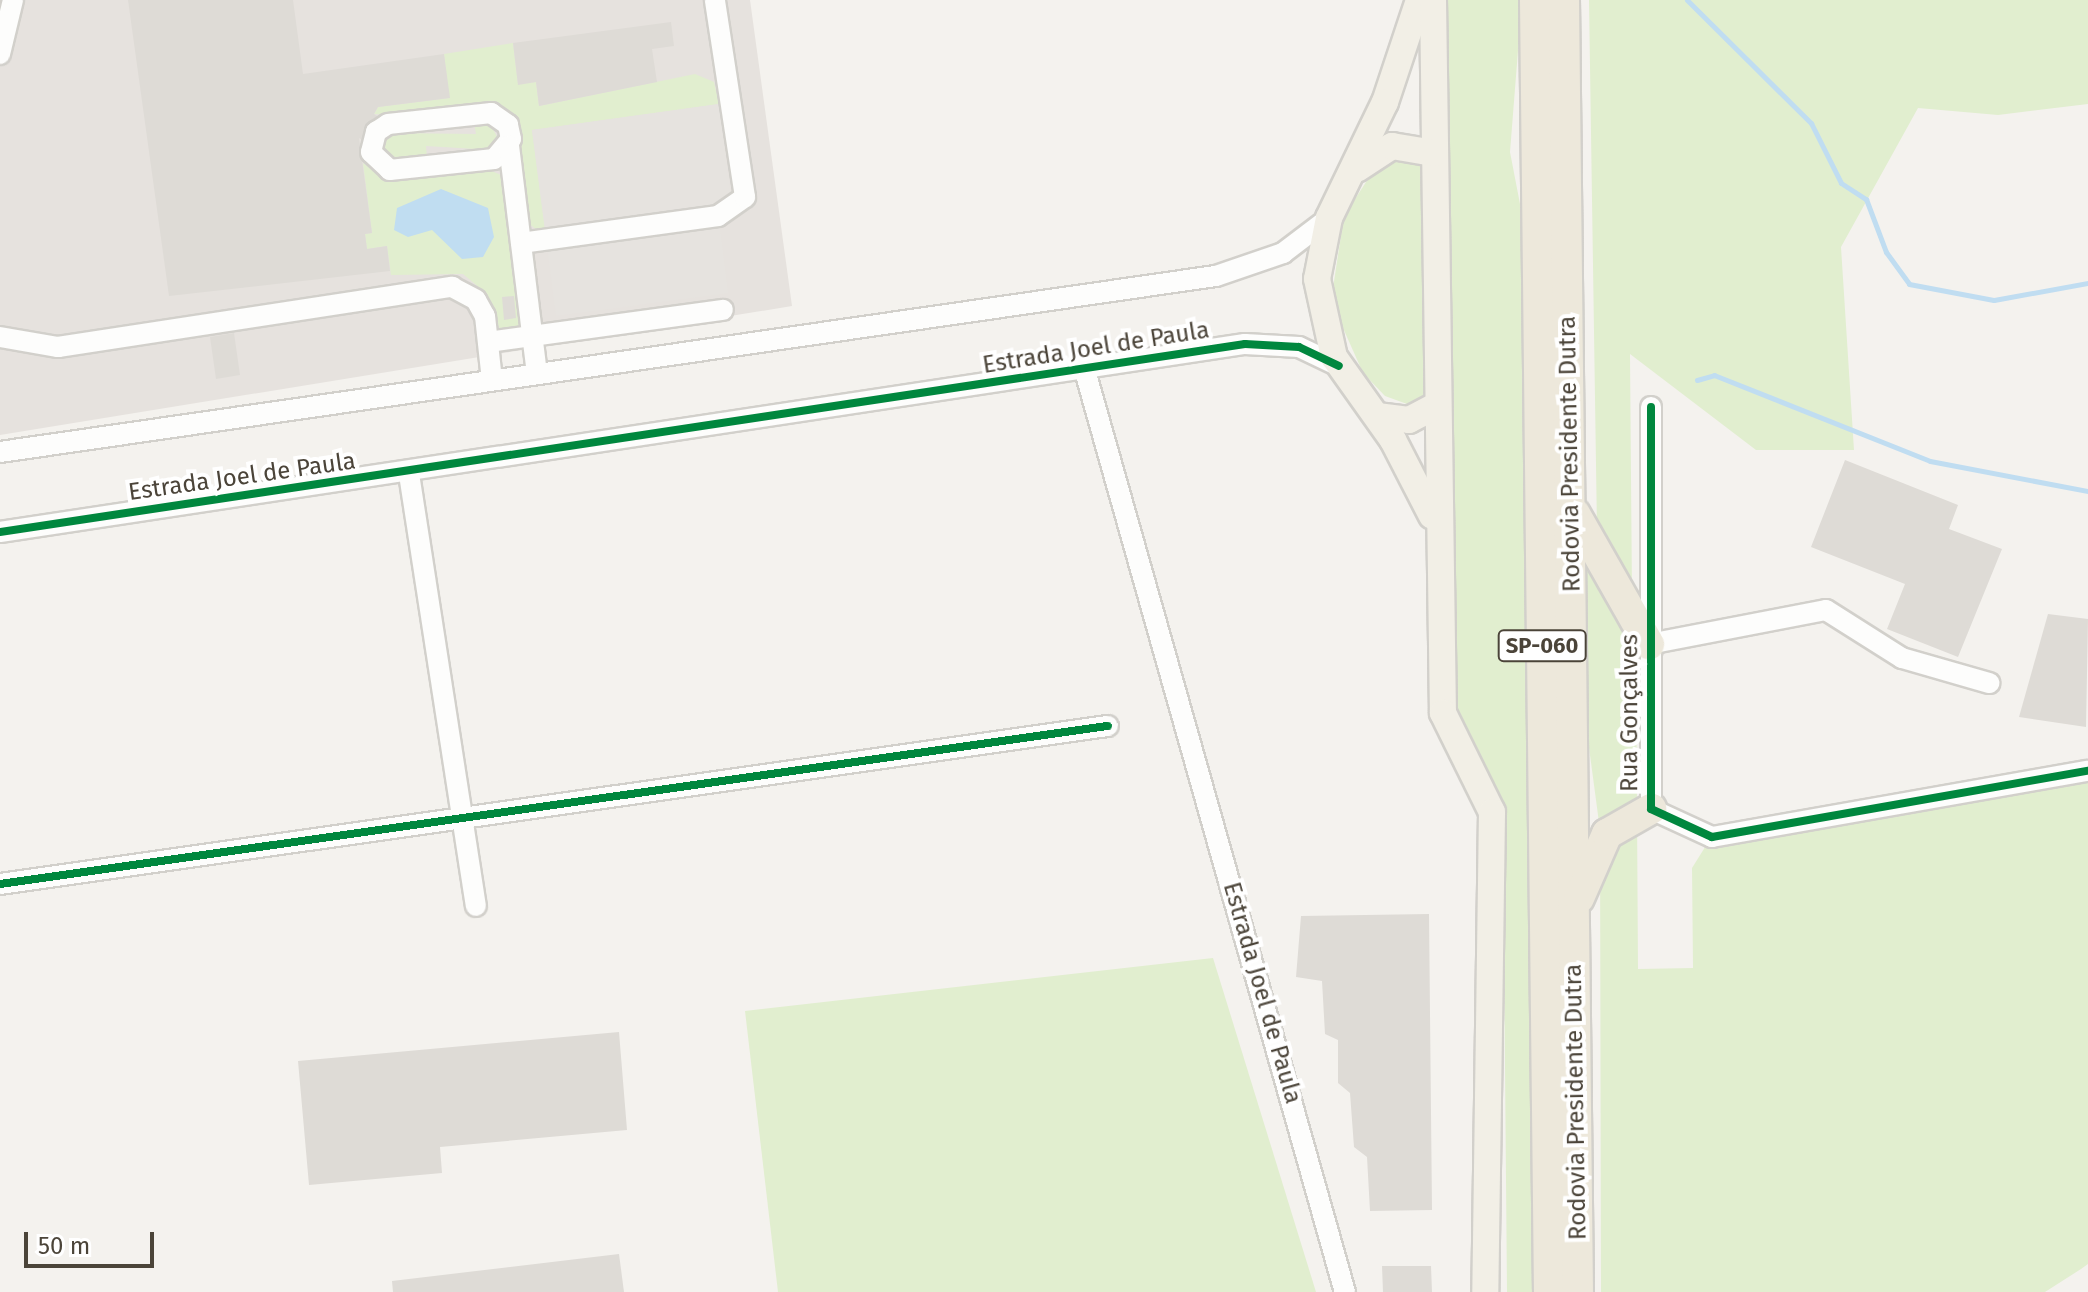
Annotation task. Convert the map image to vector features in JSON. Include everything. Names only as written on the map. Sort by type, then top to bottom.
[{"type":"highway","name":"Rodovia Presidente Dutra","points":[[1535,0],[1549,1292]]},
{"type":"highway","name":"Rodovia Presidente Dutra","points":[[1564,0],[1578,1292]]},
{"type":"highway","points":[[1570,503],[1649,644]]},
{"type":"highway","points":[[1575,907],[1607,834],[1651,809]]},
{"type":"main road","points":[[1419,0],[1354,171],[1329,218],[1318,299],[1339,366],[1377,416],[1436,526]]},
{"type":"main road","points":[[1433,0],[1436,526],[1443,713],[1492,812],[1485,1292]]},
{"type":"main road","points":[[1354,171],[1392,146],[1434,153]]},
{"type":"main road","points":[[1377,416],[1409,420],[1435,406]]},
{"type":"street","points":[[0,54],[13,0]]},
{"type":"street","points":[[521,243],[718,216],[745,197],[715,0]]},
{"type":"street","points":[[509,146],[494,159],[397,170],[378,164],[370,145],[388,124],[484,113],[508,125],[537,373]]},
{"type":"street","points":[[0,452],[1234,273],[1283,253],[1329,218]]},
{"type":"street","points":[[0,337],[58,347],[444,286],[476,300],[488,342],[492,380]]},
{"type":"street","points":[[488,342],[533,340],[723,310]]},
{"type":"street","name":"Estrada Joel de Paula","points":[[0,532],[409,474],[1265,343],[1313,351],[1339,366]]},
{"type":"street","name":"Estrada Joel de Paula","points":[[1085,371],[1345,1292]]},
{"type":"street","name":"Rua Gonçalves","points":[[1651,407],[1651,809],[1712,837],[2088,771]]},
{"type":"street","points":[[409,474],[476,906]]},
{"type":"street","points":[[1649,644],[1826,610],[1902,658],[1989,683]]},
{"type":"street","points":[[0,884],[1108,726]]},
{"type":"shaded area","points":[[0,0],[750,0],[792,306],[0,435]]},
{"type":"shaded area","points":[[719,104],[733,211],[718,213],[728,293],[556,316],[532,130]]},
{"type":"green space","points":[[1440,0],[1522,0],[1510,152],[1530,256],[1537,1292],[1507,1292],[1503,839],[1455,715]]},
{"type":"green space","points":[[1589,0],[2088,0],[2088,104],[1998,115],[1918,108],[1841,247],[1854,450],[1756,450],[1630,354],[1632,597],[1597,531]]},
{"type":"green space","points":[[513,43],[518,84],[536,82],[539,106],[695,74],[714,82],[719,104],[532,130],[545,228],[536,229],[529,224],[513,122],[374,114],[378,107],[449,98],[444,54]]},
{"type":"green space","points":[[488,120],[500,142],[493,150],[426,146],[427,158],[381,158],[384,133],[476,134],[474,122]]},
{"type":"green space","points":[[1396,157],[1427,167],[1425,396],[1407,404],[1385,396],[1363,373],[1331,301],[1344,216],[1368,179]]},
{"type":"green space","points":[[363,163],[387,181],[487,169],[501,175],[524,329],[501,333],[487,294],[463,274],[391,275],[387,246],[367,249],[365,234],[372,233]]},
{"type":"green space","points":[[1585,560],[1636,649],[1638,969],[1693,968],[1692,868],[1707,844],[2088,779],[2088,1264],[2081,1269],[2045,1292],[1601,1292],[1600,830],[1586,725]]},
{"type":"green space","points":[[1213,958],[1316,1292],[778,1292],[745,1011]]},
{"type":"water","points":[[441,189],[488,208],[494,237],[483,257],[462,259],[432,230],[408,237],[394,230],[397,208]]},
{"type":"building","points":[[128,0],[293,0],[303,74],[444,54],[450,98],[378,107],[374,114],[393,126],[379,150],[359,138],[372,233],[365,234],[367,249],[387,246],[390,271],[169,296]]},
{"type":"building","points":[[671,22],[674,46],[652,49],[657,82],[539,106],[536,82],[518,85],[513,43]]},
{"type":"building","points":[[514,296],[516,318],[504,320],[502,297]]},
{"type":"building","points":[[234,333],[240,375],[216,379],[210,337]]},
{"type":"building","points":[[1845,460],[1958,505],[1949,529],[2002,549],[1958,657],[1887,629],[1905,584],[1811,547]]},
{"type":"building","points":[[2048,614],[2088,619],[2086,727],[2019,717]]},
{"type":"building","points":[[1429,914],[1432,1210],[1370,1211],[1367,1157],[1354,1147],[1350,1093],[1338,1083],[1338,1040],[1325,1034],[1322,981],[1296,977],[1301,916]]},
{"type":"building","points":[[619,1032],[627,1130],[440,1147],[442,1173],[309,1185],[298,1061]]},
{"type":"building","points":[[619,1254],[624,1292],[393,1292],[392,1281]]},
{"type":"building","points":[[1382,1266],[1431,1266],[1432,1292],[1383,1292]]},
{"type":"waterway","points":[[1687,0],[1811,123],[1841,183],[1866,199],[1886,252],[1909,284],[1994,300],[2088,283]]},
{"type":"waterway","points":[[1697,380],[1714,375],[1930,461],[2088,491]]},
{"type":"cycle path","points":[[0,532],[1245,344],[1299,347],[1339,366]]},
{"type":"cycle path","points":[[1651,407],[1651,809],[1712,837],[2088,771]]},
{"type":"cycle path","points":[[0,884],[1108,726]]}]
